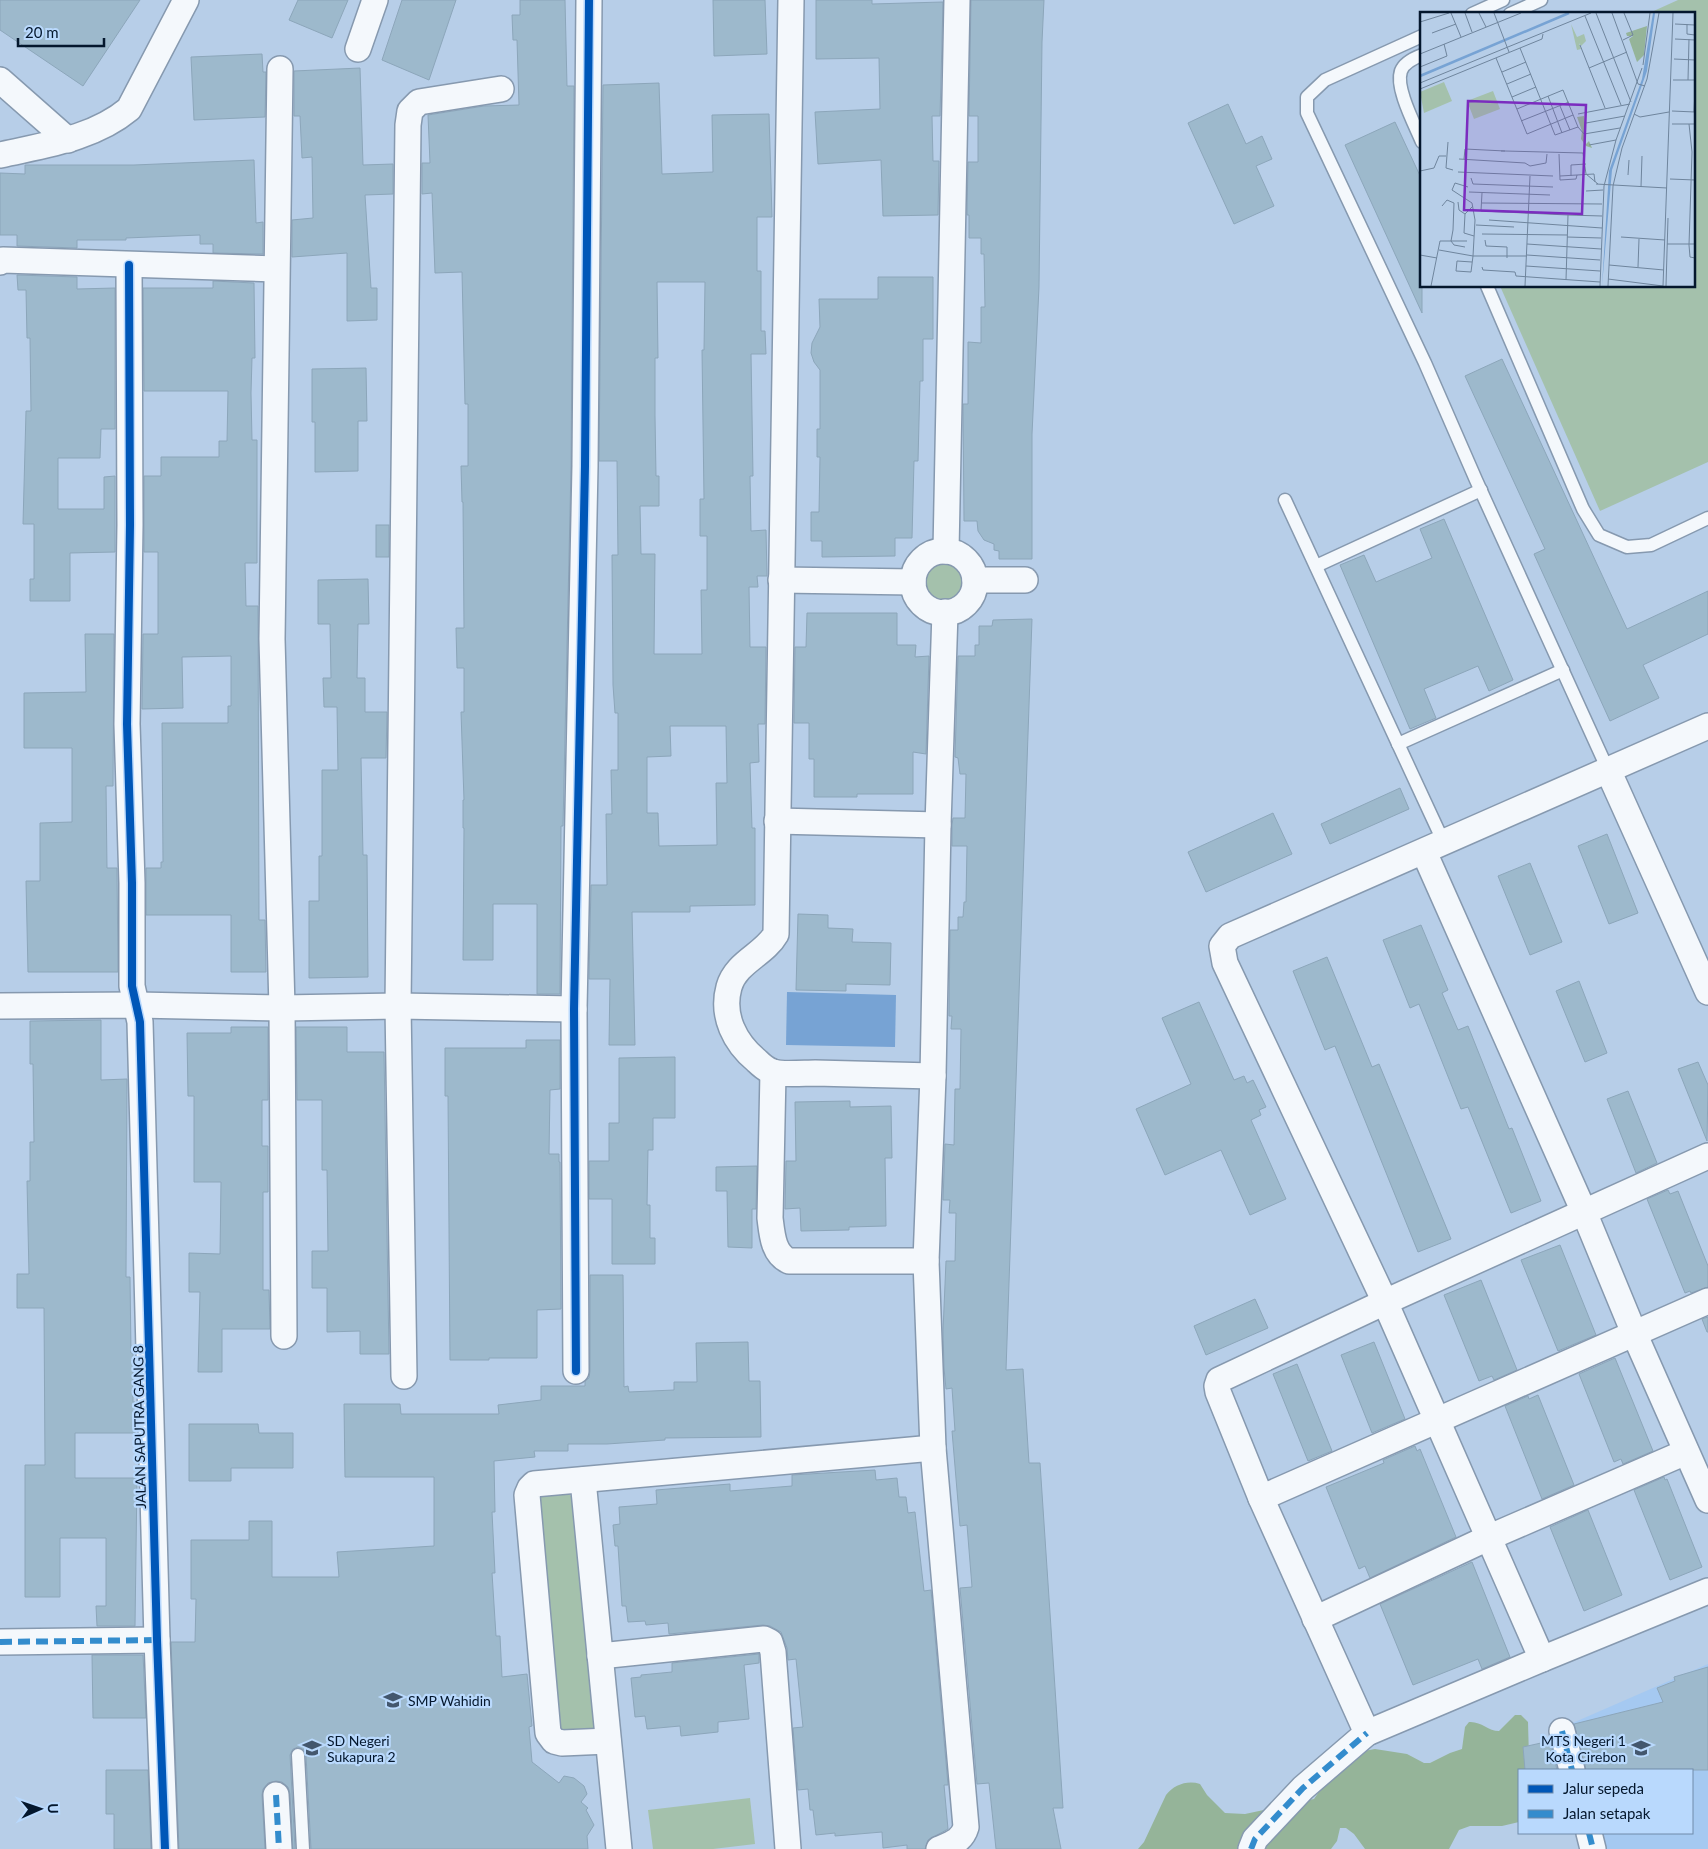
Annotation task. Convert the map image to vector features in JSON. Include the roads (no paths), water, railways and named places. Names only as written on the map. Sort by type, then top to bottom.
[{"type":"street","points":[[0,155],[68,140],[107,125],[129,109],[186,0]]},
{"type":"street","points":[[358,49],[375,0]]},
{"type":"street","points":[[576,1371],[574,1009],[585,466],[589,0]]},
{"type":"street","points":[[791,0],[776,934],[765,948],[749,959],[737,971],[729,986],[727,1004],[729,1022],[736,1038],[746,1053],[773,1072],[933,1076]]},
{"type":"street","points":[[946,551],[957,0]]},
{"type":"street","points":[[280,69],[272,639],[282,1008],[284,1336]]},
{"type":"street","points":[[0,80],[68,140]]},
{"type":"street","points":[[404,1376],[398,1006],[408,125],[410,111],[419,102],[501,89]]},
{"type":"street","points":[[0,262],[3,260],[276,269]]},
{"type":"street","name":"JALAN SAPUTRA GANG 8","points":[[129,265],[130,525],[127,724],[132,883],[132,986],[140,1022],[143,1099],[157,1640],[165,1849]]},
{"type":"street","points":[[939,551],[946,551],[960,555],[966,560],[975,580],[973,594],[969,600],[958,609],[945,612],[932,610],[921,602],[913,582],[917,568],[926,557],[939,551]]},
{"type":"street","points":[[781,580],[913,582]]},
{"type":"street","points":[[975,580],[1025,580]]},
{"type":"street","points":[[939,1849],[958,1840],[964,1835],[966,1827],[933,1448],[926,1260],[933,1076],[945,612]]},
{"type":"street","points":[[1542,1659],[1490,1537],[1385,1302],[1226,963],[1222,946],[1230,936],[1708,726]]},
{"type":"street","points":[[1608,770],[1708,992]]},
{"type":"street","points":[[777,821],[938,825]]},
{"type":"street","points":[[1434,847],[1634,1333],[1708,1500]]},
{"type":"street","points":[[0,1006],[137,1005],[282,1008],[398,1006],[574,1009]]},
{"type":"street","points":[[773,1072],[770,1218],[778,1253],[789,1261],[926,1260]]},
{"type":"street","points":[[1367,1733],[1261,1498],[1218,1392],[1216,1386],[1219,1380],[1385,1302],[1708,1156]]},
{"type":"street","points":[[1261,1498],[1708,1301]]},
{"type":"street","points":[[608,1741],[562,1743],[554,1741],[548,1733],[527,1495],[534,1484],[933,1448]]},
{"type":"street","points":[[1315,1619],[1490,1537],[1686,1452]]},
{"type":"street","points":[[583,1480],[619,1849]]},
{"type":"street","points":[[1251,1849],[1255,1839],[1303,1788],[1367,1733],[1542,1659],[1708,1592]]},
{"type":"street","points":[[600,1656],[764,1638],[770,1642],[773,1652],[788,1849]]},
{"type":"street","points":[[0,1642],[157,1640]]},
{"type":"street","points":[[1562,1731],[1572,1769]]},
{"type":"street","points":[[279,1849],[288,1795]]},
{"type":"street","points":[[1589,1834],[1594,1849]]},
{"type":"lane","points":[[1476,12],[1503,0]]},
{"type":"lane","points":[[1515,12],[1542,0]]},
{"type":"lane","points":[[1420,37],[1325,80],[1307,97],[1308,114],[1426,364],[1608,770]]},
{"type":"lane","points":[[1420,55],[1410,60],[1401,69],[1399,79],[1402,93],[1420,137]]},
{"type":"lane","points":[[1488,288],[1583,508],[1599,535],[1627,547],[1651,545],[1708,518]]},
{"type":"lane","points":[[1316,566],[1481,490]]},
{"type":"lane","points":[[1285,500],[1398,744],[1434,847]]},
{"type":"lane","points":[[1398,744],[1562,670]]},
{"type":"lane","points":[[298,1756],[288,1795],[303,1849]]},
{"type":"place","name":"SMP Wahidin","points":[[393,1700]]},
{"type":"place","name":"SD Negeri Sukapura 2","points":[[312,1748]]},
{"type":"place","name":"MTS Negeri 1 Kota Cirebon","points":[[1641,1748]]}]
